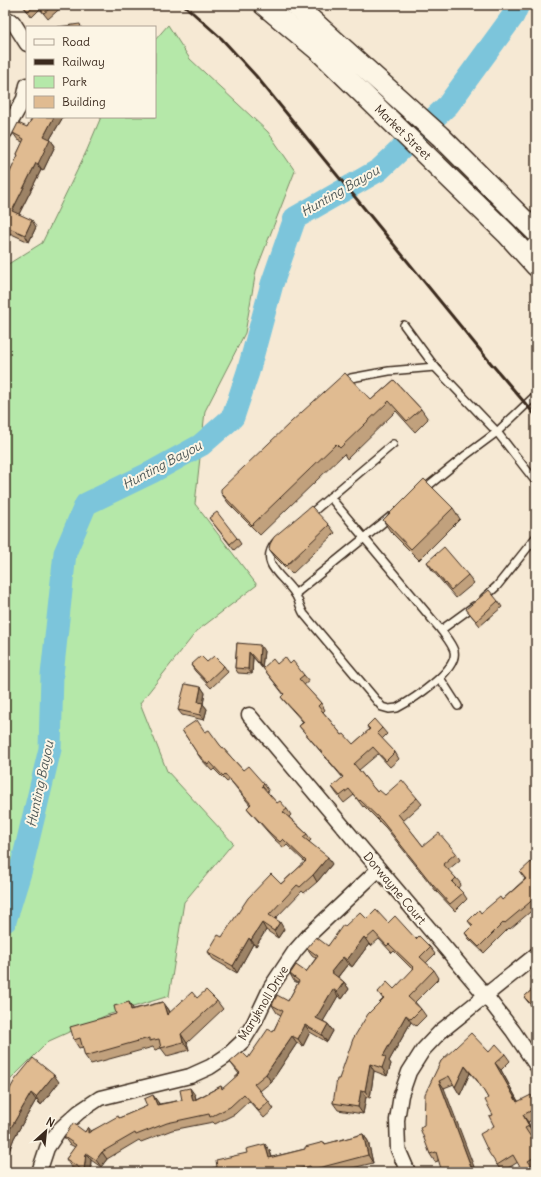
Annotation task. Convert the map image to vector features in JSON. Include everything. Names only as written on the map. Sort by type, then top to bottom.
[{"type":"main road","name":"Market Street","points":[[264,5],[319,51],[507,234],[533,255]]},
{"type":"main road","name":"Market Street","points":[[295,5],[440,136],[536,232]]},
{"type":"street","points":[[5,18],[13,22],[26,42]]},
{"type":"street","points":[[5,132],[24,99],[26,90]]},
{"type":"street","name":"Dorwayne Court","points":[[249,715],[486,996],[513,1031],[536,1065]]},
{"type":"street","name":"Maryknoll Drive","points":[[39,1172],[47,1148],[59,1130],[79,1112],[100,1098],[190,1076],[210,1067],[228,1055],[242,1041],[254,1023],[271,987],[304,940],[325,918],[379,870]]},
{"type":"street","points":[[408,1172],[398,1149],[397,1120],[401,1095],[409,1072],[423,1050],[440,1032],[536,955]]},
{"type":"lane","points":[[404,325],[435,367],[497,432],[536,482]]},
{"type":"lane","points":[[340,388],[351,378],[389,371],[435,367]]},
{"type":"lane","points":[[418,494],[497,432],[536,395]]},
{"type":"lane","points":[[300,522],[393,444]]},
{"type":"lane","points":[[282,537],[272,548],[269,557],[271,564],[295,594],[298,605],[304,614],[382,707],[389,709],[397,708],[440,678],[453,661],[454,651],[441,630],[330,497]]},
{"type":"lane","points":[[295,594],[394,514]]},
{"type":"lane","points":[[441,630],[497,586],[536,537]]},
{"type":"lane","points":[[440,678],[458,706]]},
{"type":"green space","points":[[168,25],[190,59],[268,132],[295,171],[256,271],[245,333],[205,411],[195,504],[257,585],[197,631],[140,703],[167,771],[233,843],[184,902],[169,996],[107,1015],[49,1041],[5,1085],[5,266],[42,243],[87,150],[101,118],[156,118],[156,39]]},
{"type":"building","points":[[22,5],[35,5],[28,11]]},
{"type":"building","points":[[37,5],[54,5],[44,13]]},
{"type":"building","points":[[80,24],[81,26],[65,26]]},
{"type":"building","points":[[32,118],[53,118],[44,136],[50,139],[12,211],[32,220],[25,235],[5,226],[5,183],[24,139],[13,133],[18,123],[27,127]]},
{"type":"building","points":[[345,373],[371,400],[394,380],[421,409],[407,421],[389,401],[340,448],[336,444],[252,525],[221,493],[221,489]]},
{"type":"building","points":[[424,479],[453,508],[411,549],[383,520]]},
{"type":"building","points":[[311,506],[329,525],[286,566],[269,549],[270,544],[274,537]]},
{"type":"building","points":[[217,512],[237,538],[230,544],[209,518]]},
{"type":"building","points":[[444,547],[468,575],[451,590],[427,562]]},
{"type":"building","points":[[489,590],[498,601],[476,621],[466,609]]},
{"type":"building","points":[[237,643],[260,645],[259,663],[249,652],[248,669],[235,668]]},
{"type":"building","points":[[201,656],[207,662],[214,656],[224,666],[207,682],[191,665]]},
{"type":"building","points":[[285,657],[290,664],[293,661],[304,675],[299,679],[321,703],[318,706],[342,735],[344,734],[353,744],[370,729],[367,726],[374,719],[382,728],[377,733],[395,752],[386,761],[373,747],[354,764],[377,792],[379,790],[385,795],[402,780],[417,798],[398,814],[423,846],[439,833],[456,853],[443,864],[456,878],[452,882],[463,893],[450,904],[432,884],[382,821],[360,800],[359,801],[349,789],[340,796],[332,787],[343,777],[299,726],[304,722],[281,697],[284,694],[263,668],[273,659],[277,664]]},
{"type":"building","points":[[185,684],[201,687],[198,702],[203,703],[200,715],[178,710]]},
{"type":"building","points":[[197,720],[205,732],[209,730],[220,745],[243,770],[248,766],[264,784],[262,786],[277,803],[280,801],[287,809],[283,812],[307,834],[303,837],[328,857],[313,875],[300,887],[297,885],[269,915],[280,922],[274,931],[262,923],[251,940],[249,938],[233,966],[208,952],[218,935],[222,937],[248,898],[271,874],[281,884],[306,861],[283,839],[280,842],[270,833],[247,808],[251,804],[225,774],[223,776],[210,762],[208,765],[197,753],[182,730]]},
{"type":"building","points":[[531,862],[534,865],[536,862],[536,896],[505,923],[504,922],[479,947],[465,933],[473,925],[468,921],[479,910],[481,913],[500,897],[502,900],[526,879],[520,872]]},
{"type":"building","points":[[376,910],[388,923],[395,916],[416,939],[419,936],[430,947],[420,957],[434,970],[408,997],[421,1009],[411,1019],[406,1015],[383,1056],[386,1057],[382,1068],[370,1064],[365,1091],[361,1090],[358,1107],[333,1103],[337,1079],[339,1079],[353,1039],[368,1014],[384,998],[378,992],[387,982],[394,989],[414,968],[389,944],[387,946],[374,932],[366,939],[364,937],[347,960],[343,957],[331,972],[344,982],[337,992],[333,989],[316,1018],[328,1024],[322,1035],[305,1025],[298,1039],[292,1036],[266,1074],[254,1084],[269,1102],[259,1111],[244,1094],[230,1107],[210,1117],[209,1114],[167,1123],[136,1135],[135,1133],[102,1152],[96,1160],[86,1153],[84,1171],[66,1159],[76,1145],[64,1137],[73,1123],[85,1132],[88,1127],[88,1133],[118,1116],[119,1118],[147,1106],[144,1099],[153,1095],[157,1105],[182,1100],[180,1090],[190,1088],[193,1101],[221,1086],[222,1089],[240,1073],[230,1062],[242,1052],[248,1058],[268,1029],[273,1032],[283,1011],[272,1005],[277,995],[288,1001],[299,981],[290,974],[296,965],[306,972],[318,956],[307,948],[316,937],[328,946],[343,925],[345,926],[360,912],[367,919]]},
{"type":"building","points":[[536,972],[536,983],[531,977]]},
{"type":"building","points":[[536,986],[536,1009],[524,997]]},
{"type":"building","points":[[206,990],[217,1001],[181,1034],[183,1042],[161,1048],[159,1039],[149,1041],[149,1038],[85,1056],[80,1038],[74,1040],[70,1027],[116,1014],[114,1006],[129,1002],[131,1010],[163,1002],[167,1015],[192,992],[197,998]]},
{"type":"building","points":[[471,1033],[489,1052],[496,1044],[505,1054],[495,1063],[517,1102],[531,1095],[536,1104],[536,1108],[523,1115],[529,1126],[525,1128],[536,1145],[536,1156],[528,1161],[536,1172],[523,1172],[513,1155],[497,1165],[489,1153],[480,1134],[494,1126],[489,1116],[493,1115],[485,1100],[488,1098],[477,1080],[465,1066],[455,1087],[449,1076],[439,1081],[473,1172],[442,1172],[436,1152],[430,1154],[420,1128],[424,1126],[425,1094],[441,1061]]},
{"type":"building","points":[[33,1058],[54,1075],[36,1097],[31,1093],[9,1131],[5,1142],[5,1098],[15,1080]]},
{"type":"building","points":[[363,1134],[368,1155],[311,1170],[310,1166],[287,1172],[200,1172],[217,1167],[216,1160],[247,1153],[246,1149],[265,1144],[269,1158],[305,1149],[305,1147],[324,1142],[325,1144]]},
{"type":"waterway","name":"Hunting Bayou","points":[[5,921],[21,869],[50,749],[52,675],[65,553],[86,504],[152,472],[201,445],[233,417],[248,372],[272,284],[295,218],[379,170],[448,105],[513,16],[518,5]]},
{"type":"railway","points":[[184,5],[221,38],[256,76],[489,361],[536,416]]}]
